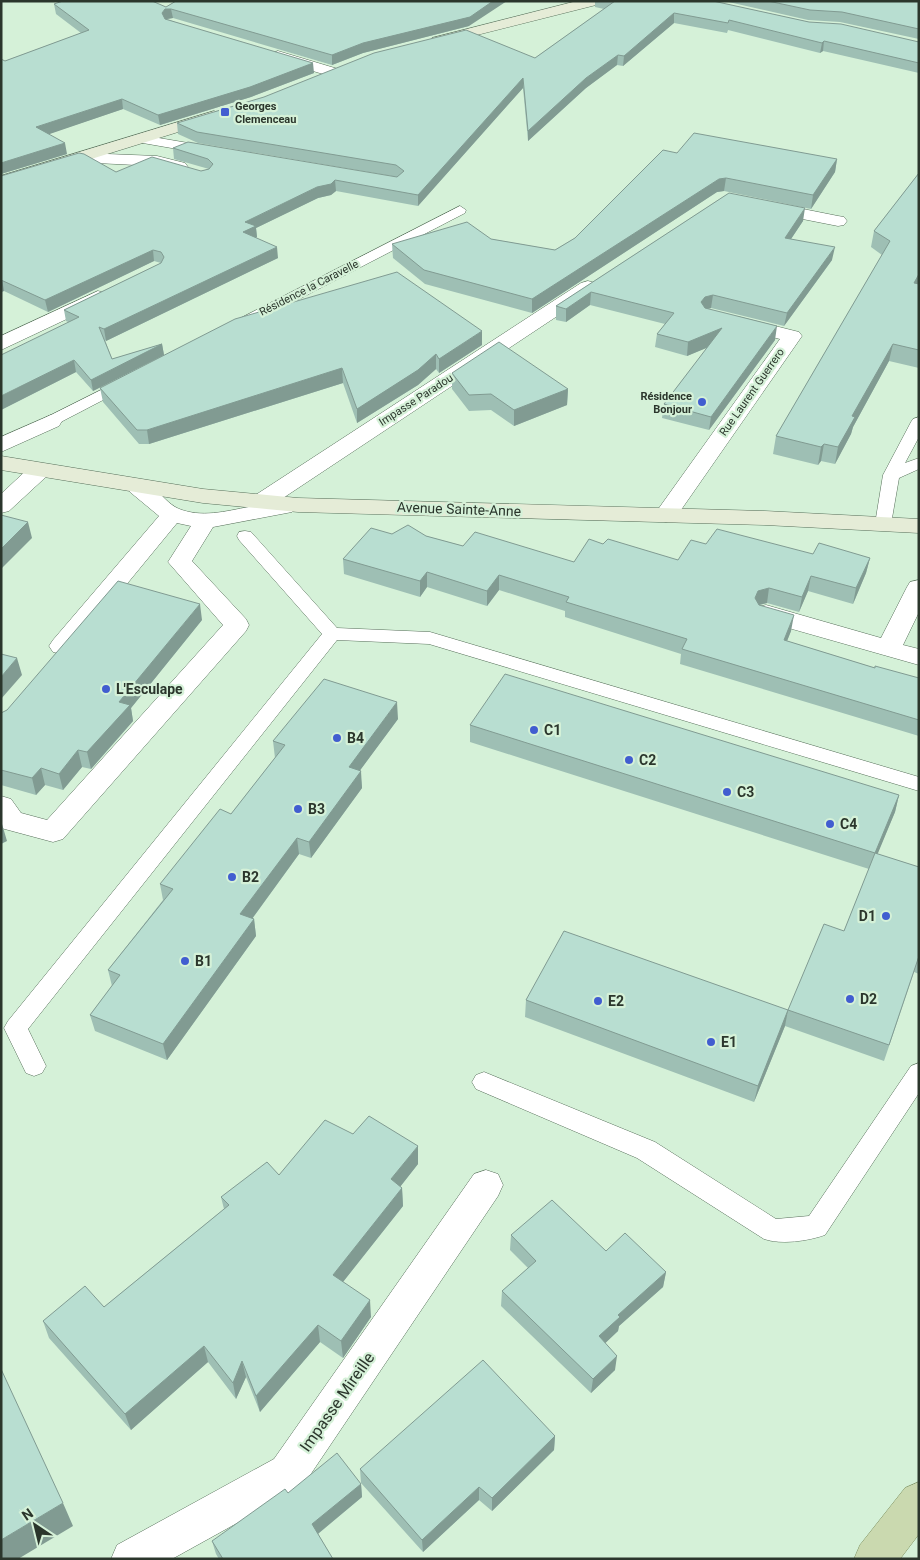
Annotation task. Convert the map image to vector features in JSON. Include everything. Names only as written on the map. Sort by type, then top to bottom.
[{"type":"main road","points":[[425,44],[594,1]]},
{"type":"main road","points":[[308,82],[351,65]]},
{"type":"main road","points":[[1,182],[225,112]]},
{"type":"main road","name":"Avenue Sainte-Anne","points":[[1,463],[138,487],[203,496],[298,505],[666,515],[919,526]]},
{"type":"main road","points":[[874,1559],[919,1502]]},
{"type":"street","points":[[267,52],[333,72]]},
{"type":"street","points":[[82,158],[157,161],[194,172]]},
{"type":"street","points":[[752,203],[838,221]]},
{"type":"street","name":"Impasse Paradou","points":[[262,502],[600,279]]},
{"type":"street","points":[[1,344],[112,290]]},
{"type":"street","name":"Rue Laurent Guerrero","points":[[666,515],[792,336],[720,318]]},
{"type":"street","points":[[1,446],[51,421]]},
{"type":"street","points":[[1,506],[40,470]]},
{"type":"street","points":[[138,487],[172,515],[217,520],[298,505]]},
{"type":"street","points":[[46,667],[172,515]]},
{"type":"street","points":[[217,520],[244,536]]},
{"type":"street","points":[[1,806],[11,821],[53,832],[237,625],[180,562],[217,520]]},
{"type":"street","points":[[888,648],[919,587]]},
{"type":"street","points":[[766,613],[919,657]]},
{"type":"street","name":"Impasse Mireille","points":[[131,1559],[288,1473],[486,1185]]},
{"type":"lane","points":[[141,139],[220,152]]},
{"type":"lane","name":"Résidence la Caravelle","points":[[234,327],[460,210]]},
{"type":"lane","points":[[51,421],[138,376]]},
{"type":"lane","points":[[883,524],[891,475],[919,422]]},
{"type":"lane","points":[[891,475],[919,463]]},
{"type":"lane","points":[[244,536],[332,634],[430,638],[919,784]]},
{"type":"lane","points":[[34,1066],[16,1028],[332,634]]},
{"type":"lane","points":[[484,1082],[646,1150],[773,1231],[816,1227],[919,1073]]},
{"type":"building","points":[[63,1],[152,1],[166,7],[176,1],[493,1],[470,17],[363,43],[332,55],[171,9],[165,9],[162,13],[165,19],[313,63],[250,87],[158,115],[122,99],[36,127],[65,143],[1,163],[1,59],[5,61],[89,30],[54,4]]},
{"type":"building","points":[[615,1],[713,1],[809,22],[841,24],[919,42],[919,63],[824,41],[822,43],[729,20],[728,23],[674,13],[624,56],[618,55],[586,78],[528,131],[523,78],[418,195],[335,180],[331,184],[317,187],[245,222],[256,226],[243,232],[277,247],[104,329],[99,327],[112,359],[162,344],[91,380],[74,360],[1,396],[1,355],[79,317],[64,310],[161,263],[164,257],[161,252],[153,250],[45,300],[1,280],[1,176],[79,153],[116,172],[152,157],[201,171],[209,169],[213,164],[208,159],[173,148],[188,142],[397,177],[404,171],[396,165],[197,132],[177,123],[264,97],[374,53],[466,30],[535,58]]},
{"type":"building","points":[[768,1],[919,1],[919,29],[842,12],[810,10]]},
{"type":"building","points":[[694,133],[837,159],[813,195],[726,178],[719,179],[532,299],[424,270],[392,244],[467,222],[491,239],[555,250],[575,238],[663,150],[677,153]]},
{"type":"building","points":[[919,173],[919,274],[914,283],[919,284],[919,350],[893,344],[852,416],[855,417],[838,447],[824,444],[821,447],[776,436],[890,241],[874,231]]},
{"type":"building","points":[[729,193],[805,208],[785,238],[835,247],[787,313],[713,295],[705,297],[701,302],[705,308],[777,326],[711,417],[664,404],[722,328],[688,342],[657,334],[674,313],[591,292],[566,309],[556,306]]},
{"type":"building","points":[[397,272],[482,331],[439,359],[436,354],[418,370],[357,409],[342,368],[147,430],[137,430],[100,388],[235,319]]},
{"type":"building","points":[[499,342],[568,389],[514,410],[491,394],[469,395],[452,373]]},
{"type":"building","points":[[1,515],[28,522],[1,549]]},
{"type":"building","points":[[408,525],[426,536],[463,546],[475,532],[574,562],[589,539],[603,544],[608,539],[678,560],[691,540],[706,544],[717,529],[813,554],[819,543],[870,558],[856,588],[811,576],[802,597],[769,588],[758,591],[755,598],[759,605],[794,615],[784,640],[875,668],[875,666],[919,678],[919,720],[682,649],[687,639],[566,602],[569,597],[499,575],[487,591],[427,572],[420,581],[343,559],[371,528],[392,534]]},
{"type":"building","name":"L'Esculape","points":[[118,581],[200,604],[119,702],[130,705],[87,752],[78,750],[59,774],[41,768],[32,778],[1,770],[1,713],[7,710]]},
{"type":"building","points":[[1,654],[17,658],[1,677]]},
{"type":"building","points":[[505,674],[899,795],[875,853],[470,725]]},
{"type":"building","points":[[324,679],[397,702],[349,767],[361,771],[309,842],[297,838],[240,914],[254,919],[163,1044],[90,1015],[120,975],[108,970],[173,889],[160,884],[220,809],[231,814],[285,745],[273,741]]},
{"type":"building","points":[[875,853],[919,867],[919,956],[889,1045],[788,1010],[824,924],[844,931]]},
{"type":"building","points":[[564,931],[788,1010],[758,1086],[526,1000]]},
{"type":"building","points":[[369,1116],[418,1146],[391,1179],[402,1188],[333,1275],[370,1300],[341,1341],[318,1325],[256,1396],[242,1361],[233,1383],[204,1346],[125,1414],[43,1321],[85,1286],[104,1307],[229,1205],[221,1197],[267,1162],[279,1175],[325,1120],[353,1134]]},
{"type":"building","points":[[552,1200],[606,1251],[625,1233],[666,1272],[618,1315],[620,1317],[599,1336],[617,1356],[593,1379],[502,1291],[536,1261],[511,1235]]},
{"type":"building","points":[[483,1360],[555,1436],[492,1498],[479,1487],[422,1540],[360,1469]]},
{"type":"building","points":[[1,1369],[63,1503],[1,1540]]},
{"type":"building","points":[[337,1453],[361,1484],[312,1524],[333,1559],[223,1559],[212,1541],[285,1489],[288,1493]]},
{"type":"place","name":"Georges Clemenceau","points":[[225,112]]},
{"type":"place","name":"Résidence Bonjour","points":[[702,402]]},
{"type":"place","name":"L'Esculape","points":[[106,689]]},
{"type":"place","name":"C1","points":[[534,730]]},
{"type":"place","name":"B4","points":[[337,738]]},
{"type":"place","name":"C2","points":[[629,760]]},
{"type":"place","name":"C3","points":[[727,792]]},
{"type":"place","name":"B3","points":[[298,809]]},
{"type":"place","name":"C4","points":[[830,824]]},
{"type":"place","name":"B2","points":[[232,877]]},
{"type":"place","name":"D1","points":[[886,916]]},
{"type":"place","name":"B1","points":[[185,961]]},
{"type":"place","name":"D2","points":[[850,999]]},
{"type":"place","name":"E2","points":[[598,1001]]},
{"type":"place","name":"E1","points":[[711,1042]]}]
